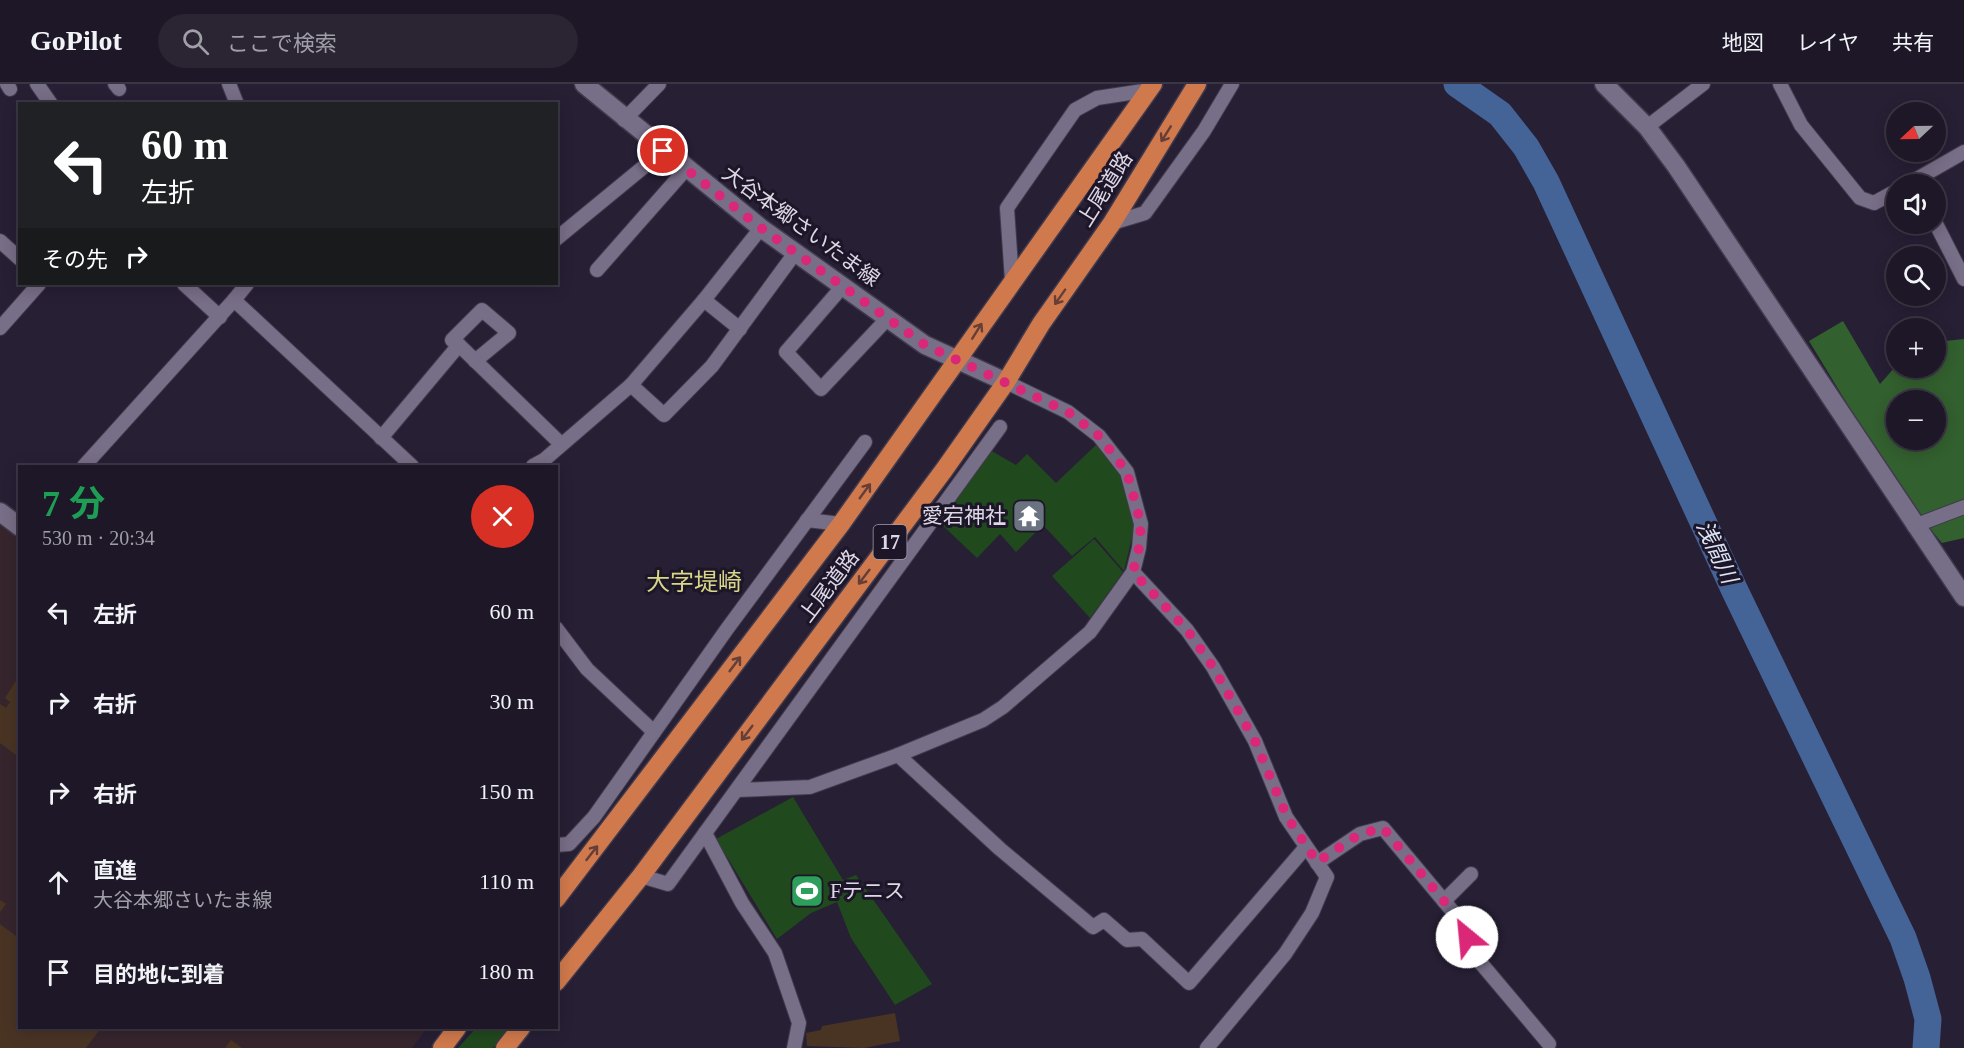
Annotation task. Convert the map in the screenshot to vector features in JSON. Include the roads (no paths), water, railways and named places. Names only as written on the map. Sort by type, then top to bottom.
[{"type":"highway","name":"上尾道路","points":[[559,972],[641,876],[944,470],[1006,382],[1041,324],[1112,223],[1197,84]]},
{"type":"highway","name":"上尾道路","points":[[558,896],[611,830],[841,524],[960,360],[1012,281],[1151,87]]},
{"type":"highway","points":[[442,1048],[457,1029]]},
{"type":"highway","points":[[506,1048],[520,1029]]},
{"type":"street","points":[[37,84],[50,102]]},
{"type":"street","points":[[229,84],[236,102]]},
{"type":"street","name":"大谷本郷さいたま線","points":[[584,84],[624,120],[761,228],[925,345],[1006,382]]},
{"type":"street","points":[[624,120],[659,84]]},
{"type":"street","points":[[1112,223],[1145,213],[1204,131],[1232,84]]},
{"type":"street","points":[[1604,84],[1647,127],[1676,166],[1914,526],[1964,597]]},
{"type":"street","points":[[1647,127],[1703,84]]},
{"type":"street","points":[[1780,84],[1801,124],[1860,198],[1874,203],[1886,196]]},
{"type":"street","points":[[1012,281],[1007,208],[1075,110],[1097,98],[1151,87]]},
{"type":"street","points":[[558,237],[663,151]]},
{"type":"street","points":[[1928,174],[1964,152]]},
{"type":"street","points":[[597,270],[686,170]]},
{"type":"street","points":[[534,465],[631,385],[705,300],[761,228]]},
{"type":"street","points":[[1941,234],[1964,279]]},
{"type":"street","points":[[0,241],[18,257]]},
{"type":"street","points":[[631,385],[664,415],[712,366],[795,252]]},
{"type":"street","points":[[0,328],[38,285]]},
{"type":"street","points":[[185,285],[220,317]]},
{"type":"street","points":[[85,465],[220,317],[246,285]]},
{"type":"street","points":[[843,286],[786,352],[821,389],[888,318]]},
{"type":"street","points":[[234,300],[411,465]]},
{"type":"street","points":[[705,300],[740,329]]},
{"type":"street","points":[[475,361],[509,333],[482,310],[452,340],[561,444]]},
{"type":"street","points":[[381,438],[459,345]]},
{"type":"street","points":[[738,790],[810,787],[898,755],[983,720],[1003,707],[1090,632],[1133,572],[1139,548],[1141,524],[1127,472],[1099,436],[1068,412],[1006,382]]},
{"type":"street","points":[[641,876],[668,884],[1000,427]]},
{"type":"street","points":[[558,845],[569,844],[594,817],[865,442]]},
{"type":"street","points":[[944,470],[957,488]]},
{"type":"street","points":[[1914,526],[1964,507]]},
{"type":"street","points":[[0,512],[18,526]]},
{"type":"street","points":[[807,520],[841,524]]},
{"type":"street","points":[[1133,572],[1187,630],[1213,667],[1255,741],[1287,817],[1327,877],[1312,913],[1285,954],[1207,1048]]},
{"type":"street","points":[[558,631],[587,669],[654,732]]},
{"type":"street","points":[[898,755],[1000,849],[1093,927],[1104,920],[1127,940],[1142,939],[1189,982],[1306,848]]},
{"type":"street","points":[[594,817],[611,830]]},
{"type":"street","points":[[1317,862],[1360,834],[1383,828],[1464,925],[1469,949],[1549,1044]]},
{"type":"street","points":[[705,833],[742,903],[775,953],[799,1023],[794,1048]]},
{"type":"street","points":[[1444,901],[1471,874]]},
{"type":"waterway","name":"浅間川","points":[[1457,84],[1500,114],[1526,147],[1546,182],[1735,591],[1903,938],[1928,1019],[1926,1048]]},
{"type":"place","name":"愛宕神社","points":[[1029,516]]},
{"type":"place","name":"Fテニス","points":[[807,891]]},
{"type":"district","name":"大字堤崎","points":[[694,582]]}]
